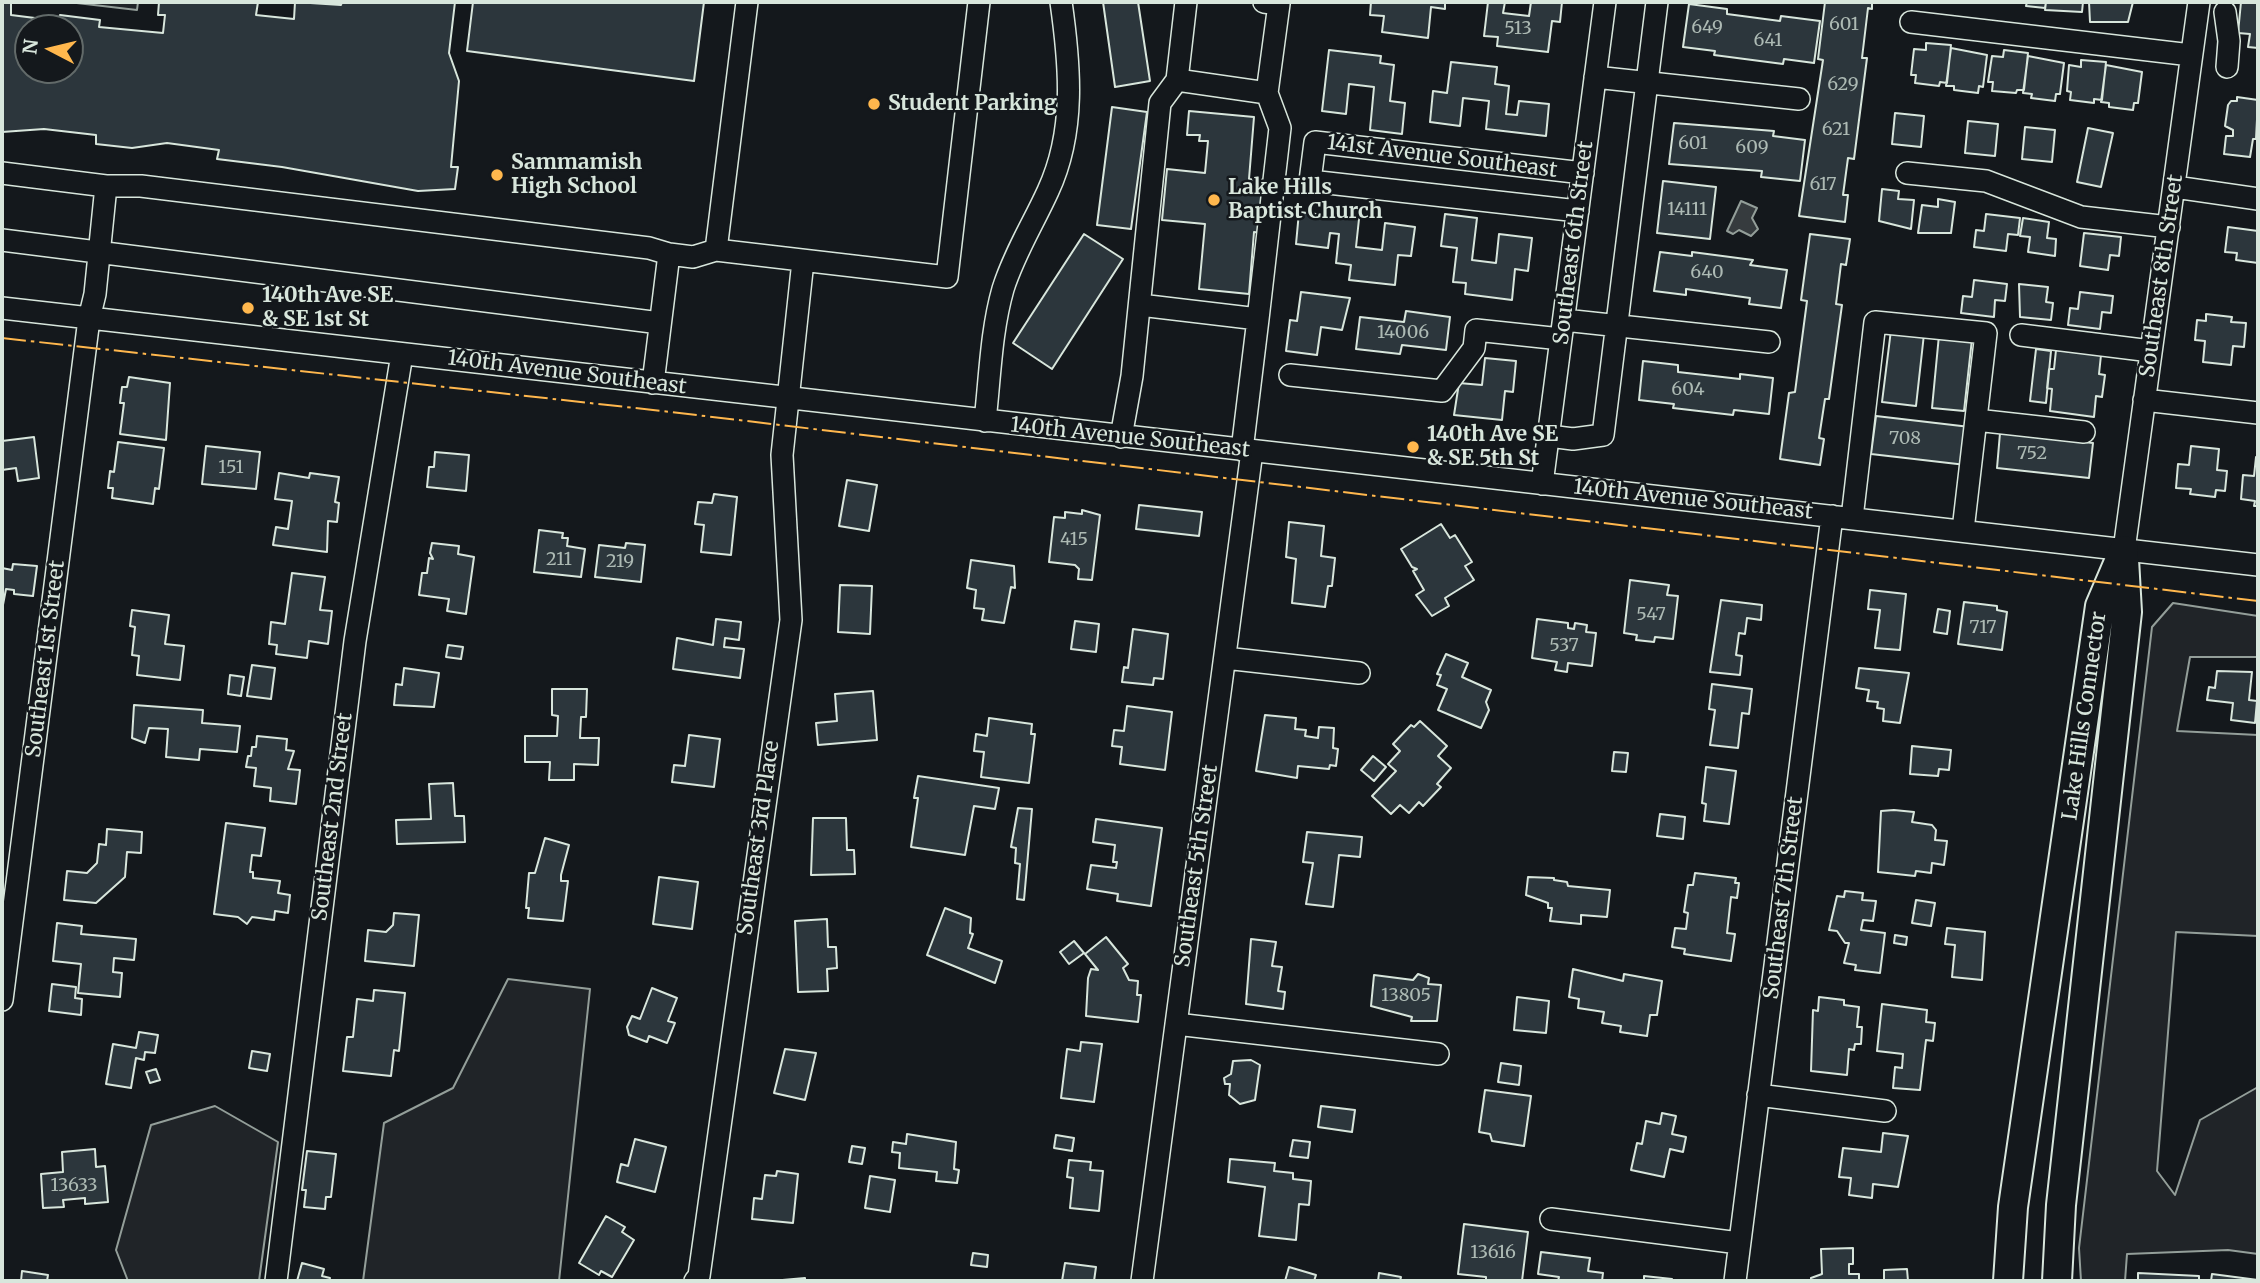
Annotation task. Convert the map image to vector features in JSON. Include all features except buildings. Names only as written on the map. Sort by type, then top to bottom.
[{"type":"main road","name":"Lake Hills Connector","points":[[2008,1281],[2013,1206],[2100,606],[2124,550]]},
{"type":"main road","name":"Lake Hills Connector","points":[[2057,1281],[2061,1205],[2127,612],[2124,550]]},
{"type":"street","points":[[716,250],[747,2]]},
{"type":"street","points":[[2,173],[106,186],[141,186],[649,248],[693,257],[716,250],[947,277],[979,2]]},
{"type":"street","points":[[985,421],[995,322],[1002,292],[1011,265],[1049,189],[1060,156],[1068,111],[1070,68],[1061,2]]},
{"type":"street","points":[[1121,436],[1132,376],[1160,103],[1177,80],[1186,2]]},
{"type":"street","points":[[1177,80],[1267,93],[1279,4],[1264,2]]},
{"type":"street","name":"Southeast 6th Street","points":[[1542,484],[1605,2]]},
{"type":"street","points":[[1549,436],[1573,439],[1604,435],[1657,2]]},
{"type":"street","points":[[2198,6],[2227,7],[2227,67]]},
{"type":"street","name":"Southeast 8th Street","points":[[2124,550],[2198,6]]},
{"type":"street","points":[[1911,22],[2191,55]]},
{"type":"street","points":[[1595,77],[1799,99]]},
{"type":"street","name":"Southeast 5th Street","points":[[1142,1281],[1225,658],[1247,451],[1258,318],[1280,128],[1267,93]]},
{"type":"street","name":"141st Avenue Southeast","points":[[1577,211],[1310,181],[1315,142],[1583,173]]},
{"type":"street","points":[[1907,173],[1986,181],[2081,217],[2169,227]]},
{"type":"street","name":"Southeast 1st Street","points":[[2,1000],[89,318],[95,294],[106,186]]},
{"type":"street","points":[[2175,187],[2258,199]]},
{"type":"street","points":[[2,240],[660,323]]},
{"type":"street","points":[[653,383],[670,254]]},
{"type":"street","name":"Southeast 3rd Place","points":[[698,1279],[790,621],[782,455],[803,261]]},
{"type":"street","points":[[1140,305],[1258,318]]},
{"type":"street","name":"140th Avenue Southeast","points":[[2,308],[2258,565]]},
{"type":"street","name":"Southeast 7th Street","points":[[1735,1281],[1758,1095],[1842,517],[1875,322],[1986,333],[1976,420]]},
{"type":"street","points":[[1290,374],[1442,391],[1474,348],[1476,330],[1616,325],[1769,342]]},
{"type":"street","points":[[2021,335],[2151,351]]},
{"type":"street","name":"Southeast 2nd Street","points":[[276,1281],[355,640],[402,354]]},
{"type":"street","points":[[2144,400],[2258,414]]},
{"type":"street","points":[[1963,530],[1976,420],[2084,432]]},
{"type":"street","points":[[1225,658],[1359,673]]},
{"type":"street","points":[[1176,1024],[1438,1055]]},
{"type":"street","points":[[1758,1095],[1885,1111]]},
{"type":"street","points":[[1550,1219],[1740,1243]]},
{"type":"shaded area","points":[[68,2],[138,2],[137,10]]},
{"type":"shaded area","points":[[1741,201],[1757,208],[1752,218],[1758,229],[1751,236],[1739,230],[1733,234],[1727,231]]},
{"type":"shaded area","points":[[2173,603],[2258,616],[2258,657],[2190,657],[2177,731],[2258,735],[2258,936],[2176,932],[2157,1171],[2175,1195],[2200,1120],[2258,1087],[2258,1254],[2228,1250],[2127,1254],[2125,1281],[2081,1281],[2079,1248],[2152,627]]},
{"type":"shaded area","points":[[508,979],[590,989],[559,1281],[363,1281],[384,1123],[453,1088]]},
{"type":"shaded area","points":[[215,1106],[278,1142],[259,1281],[128,1281],[116,1250],[151,1125]]},
{"type":"power","points":[[2,338],[671,412],[2258,601]]},
{"type":"place","name":"Student Parking","points":[[874,104]]},
{"type":"place","name":"Sammamish High School","points":[[497,175]]},
{"type":"place","name":"Lake Hills Baptist Church","points":[[1214,200]]},
{"type":"place","name":"140th Ave SE & SE 1st St","points":[[248,308]]},
{"type":"place","name":"140th Ave SE & SE 5th St","points":[[1413,447]]}]
